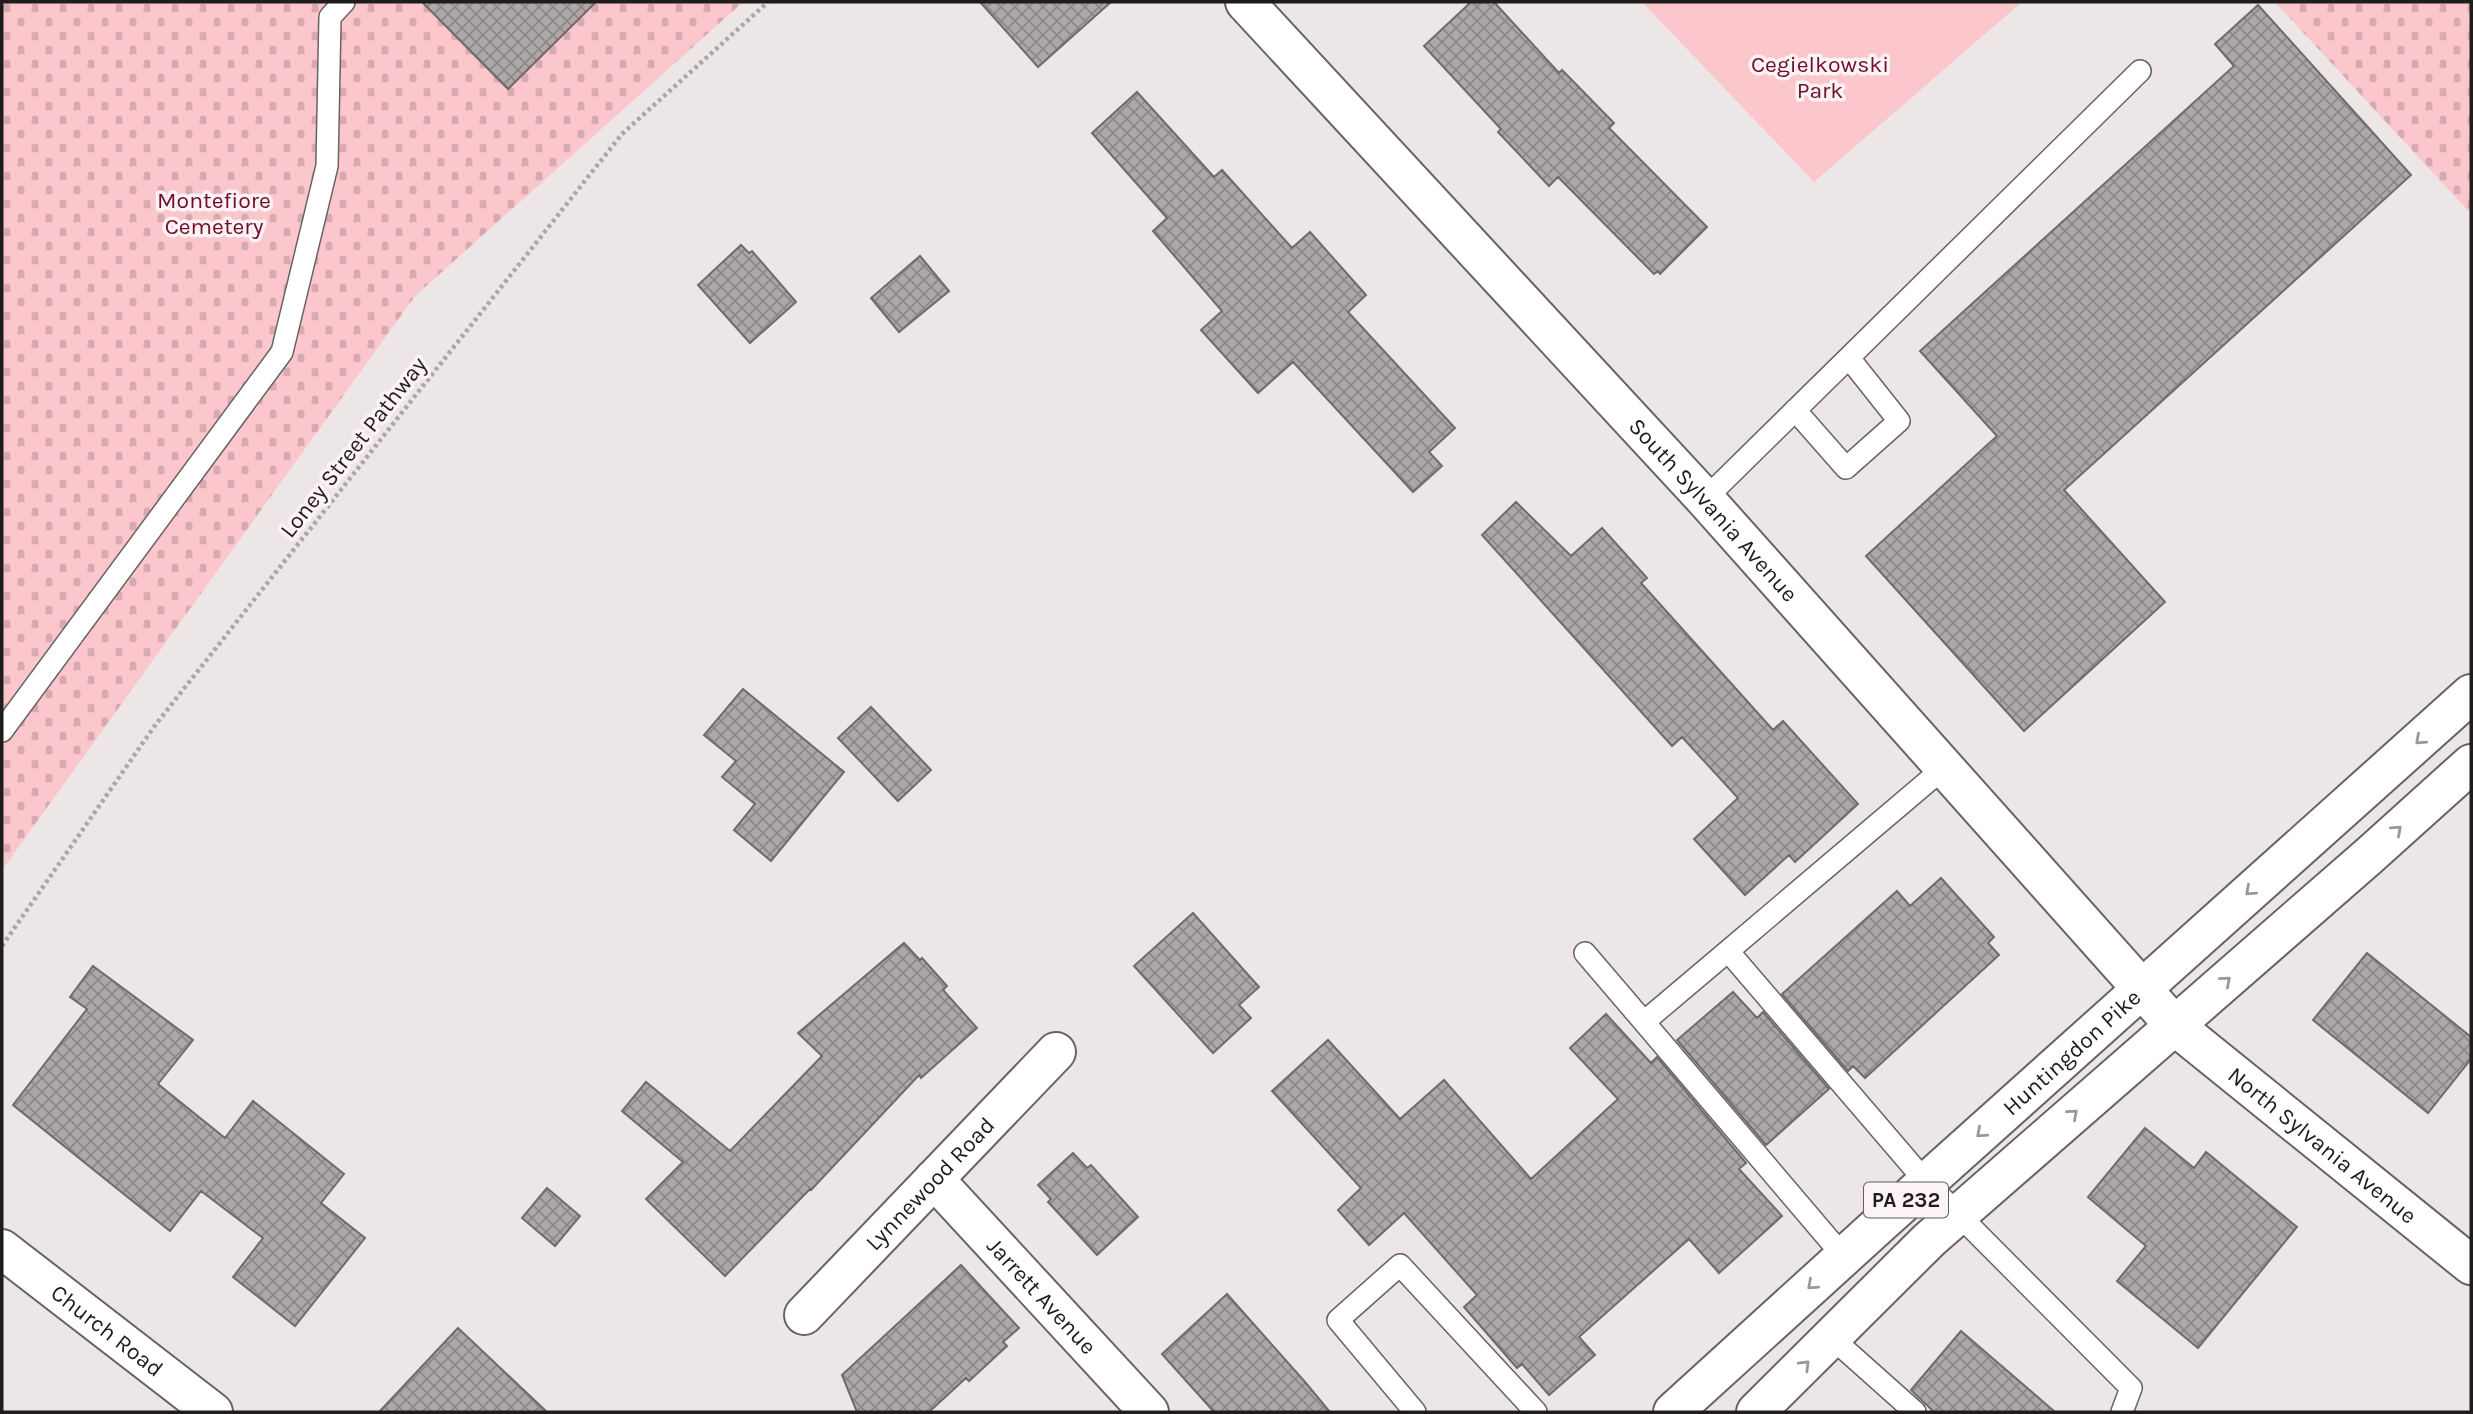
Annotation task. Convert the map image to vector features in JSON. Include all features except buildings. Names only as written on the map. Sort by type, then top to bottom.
[{"type":"street","name":"South Sylvania Avenue","points":[[1245,2],[1705,499],[1946,766],[2175,1026]]},
{"type":"street","name":"Huntingdon Pike","points":[[1673,1412],[2141,988],[2471,694]]},
{"type":"street","name":"Huntingdon Pike","points":[[1756,1412],[1929,1240],[2471,764]]},
{"type":"street","name":"North Sylvania Avenue","points":[[2175,1026],[2471,1265]]},
{"type":"street","name":"Lynnewood Road","points":[[804,1315],[1056,1052]]},
{"type":"street","name":"Jarrett Avenue","points":[[934,1179],[1149,1412]]},
{"type":"street","name":"Church Road","points":[[2,1249],[213,1412]]},
{"type":"lane","points":[[2,731],[282,352],[327,166],[330,16],[344,2]]},
{"type":"lane","points":[[1705,499],[2140,71]]},
{"type":"lane","points":[[1795,410],[1846,468],[1899,421],[1849,358]]},
{"type":"lane","points":[[1644,1022],[1946,766]]},
{"type":"lane","points":[[1728,951],[1926,1182],[2131,1388],[2122,1412]]},
{"type":"lane","points":[[1585,953],[1843,1257]]},
{"type":"lane","points":[[1415,1412],[1338,1320],[1400,1265],[1536,1412]]},
{"type":"lane","points":[[1832,1338],[1915,1412]]},
{"type":"path","name":"Loney Street Pathway","points":[[2,946],[156,724],[622,134],[768,2]]},
{"type":"green space","name":"Montefiore Cemetery","points":[[2,2],[743,2],[415,296],[2,870]]},
{"type":"green space","name":"Cegielkowski Park","points":[[1642,2],[2022,2],[1814,182]]},
{"type":"green space","points":[[2275,2],[2471,2],[2471,214]]}]
